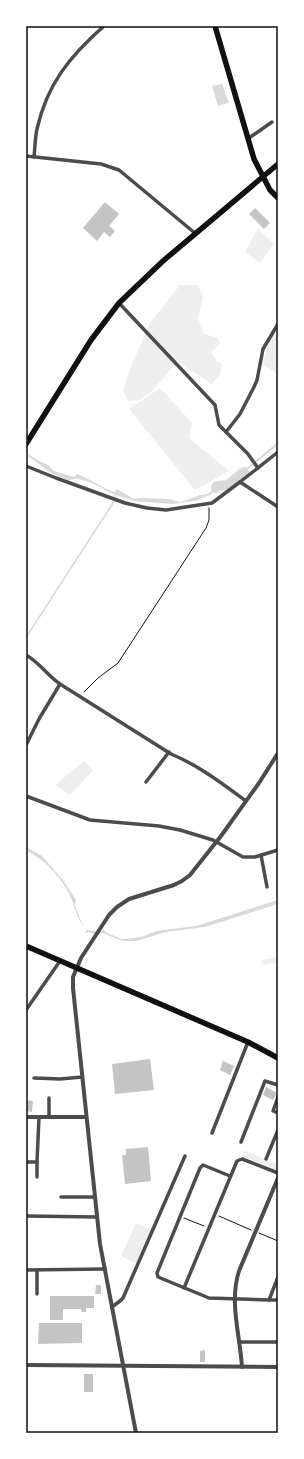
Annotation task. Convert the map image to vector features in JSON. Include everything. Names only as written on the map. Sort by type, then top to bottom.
[{"type":"main road","points":[[216,26],[254,159],[262,177],[270,190],[278,198]]},
{"type":"main road","points":[[26,444],[91,340],[119,303],[163,262],[278,164]]},
{"type":"main road","points":[[26,946],[248,1042],[278,1058]]},
{"type":"street","points":[[34,157],[36,130],[48,93],[56,78],[71,57],[84,43],[104,26]]},
{"type":"street","points":[[249,138],[272,122]]},
{"type":"street","points":[[26,156],[102,164],[119,170],[196,234]]},
{"type":"street","points":[[119,303],[215,405],[218,423],[258,468]]},
{"type":"street","points":[[226,432],[240,414],[254,387],[257,380],[263,349],[278,324]]},
{"type":"street","points":[[26,466],[98,493],[147,508],[166,510],[209,504],[278,452]]},
{"type":"street","points":[[240,482],[278,507]]},
{"type":"street","points":[[26,656],[37,662],[50,677],[60,684],[207,774],[246,801]]},
{"type":"street","points":[[26,745],[39,719],[60,684]]},
{"type":"street","points":[[146,782],[169,752]]},
{"type":"street","points":[[136,1433],[105,1269],[94,1197],[73,977],[76,967],[91,941],[113,910],[129,899],[174,885],[182,881],[197,866],[246,801],[278,753]]},
{"type":"street","points":[[26,796],[90,820],[159,826],[216,842],[243,857],[261,855],[278,850]]},
{"type":"street","points":[[261,855],[267,887]]},
{"type":"street","points":[[26,1010],[60,960]]},
{"type":"street","points":[[212,1132],[248,1042]]},
{"type":"street","points":[[34,1078],[82,1077]]},
{"type":"street","points":[[241,1142],[265,1081],[278,1085]]},
{"type":"street","points":[[278,1097],[273,1111],[278,1113]]},
{"type":"street","points":[[49,1098],[49,1117]]},
{"type":"street","points":[[26,1117],[86,1117]]},
{"type":"street","points":[[37,1177],[39,1117]]},
{"type":"street","points":[[266,1160],[278,1130]]},
{"type":"street","points":[[112,1307],[123,1298],[185,1156]]},
{"type":"street","points":[[184,1288],[237,1161],[242,1159],[278,1173]]},
{"type":"street","points":[[26,1162],[37,1162]]},
{"type":"street","points":[[230,1176],[203,1165],[200,1168],[157,1273],[158,1277],[209,1298],[278,1300]]},
{"type":"street","points":[[242,1367],[235,1299],[237,1279],[278,1178]]},
{"type":"street","points":[[61,1196],[94,1197]]},
{"type":"street","points":[[26,1216],[97,1217]]},
{"type":"street","points":[[26,1270],[105,1269]]},
{"type":"street","points":[[36,1270],[37,1294]]},
{"type":"street","points":[[268,1300],[278,1277]]},
{"type":"street","points":[[239,1342],[278,1342]]},
{"type":"street","points":[[26,1365],[278,1367]]},
{"type":"path","points":[[80,696],[98,678],[118,663],[206,528],[209,504]]},
{"type":"path","points":[[214,1215],[278,1241]]},
{"type":"path","points":[[180,1217],[209,1228]]},
{"type":"shaded area","points":[[222,84],[229,103],[218,106],[212,86]]},
{"type":"shaded area","points":[[258,229],[274,244],[260,263],[245,252]]},
{"type":"shaded area","points":[[180,285],[197,285],[203,295],[198,319],[204,334],[218,338],[220,344],[211,352],[217,361],[222,364],[220,375],[211,384],[178,361],[152,391],[140,400],[128,401],[123,390],[130,369],[150,323]]},
{"type":"shaded area","points":[[278,333],[278,374],[262,364],[271,337]]},
{"type":"shaded area","points":[[160,388],[192,423],[189,438],[229,471],[195,490],[129,409]]},
{"type":"shaded area","points":[[278,442],[278,445],[227,486],[217,487],[210,495],[199,500],[173,504],[134,501],[116,495],[114,503],[26,639],[26,636],[112,503],[115,495],[88,482],[77,479],[69,480],[51,473],[26,455],[26,453],[48,465],[54,471],[74,477],[77,474],[114,492],[117,489],[134,499],[169,499],[181,502],[200,495],[208,494],[216,486],[226,485]]},
{"type":"shaded area","points":[[84,761],[93,770],[70,795],[55,785]]},
{"type":"shaded area","points":[[26,847],[42,856],[63,880],[76,900],[75,905],[84,927],[81,923],[64,884],[59,877],[40,859],[26,850]]},
{"type":"shaded area","points":[[278,900],[278,904],[205,927],[166,932],[136,941],[123,941],[102,933],[86,933],[85,932],[87,930],[84,927],[88,930],[101,932],[103,929],[107,933],[122,939],[135,938],[156,931],[196,926]]},
{"type":"shaded area","points":[[278,957],[278,963],[262,965],[261,960]]},
{"type":"shaded area","points":[[244,1150],[278,1165],[278,1169],[274,1169],[242,1156]]},
{"type":"shaded area","points":[[136,1223],[151,1230],[136,1264],[121,1256]]},
{"type":"building","points":[[105,202],[119,214],[109,226],[115,231],[110,237],[104,232],[97,241],[83,228]]},
{"type":"building","points":[[255,208],[270,223],[264,229],[249,214]]},
{"type":"building","points":[[150,1059],[154,1090],[115,1094],[112,1064]]},
{"type":"building","points":[[223,1061],[234,1066],[230,1075],[220,1070]]},
{"type":"building","points":[[266,1087],[277,1093],[273,1100],[263,1095]]},
{"type":"building","points":[[26,1100],[33,1101],[32,1112],[26,1111]]},
{"type":"building","points":[[148,1147],[151,1181],[125,1184],[122,1155],[126,1155],[126,1149]]},
{"type":"building","points":[[96,1285],[101,1285],[101,1294],[95,1294]]},
{"type":"building","points":[[50,1296],[94,1296],[94,1308],[86,1308],[86,1312],[82,1312],[81,1309],[63,1309],[63,1320],[50,1320]]},
{"type":"building","points":[[39,1323],[82,1323],[82,1343],[38,1344]]},
{"type":"building","points":[[205,1350],[205,1362],[200,1362],[200,1351]]},
{"type":"building","points":[[84,1374],[93,1374],[93,1392],[84,1392]]},
{"type":"waterway","points":[[216,488],[217,486],[228,485],[244,472]]}]
